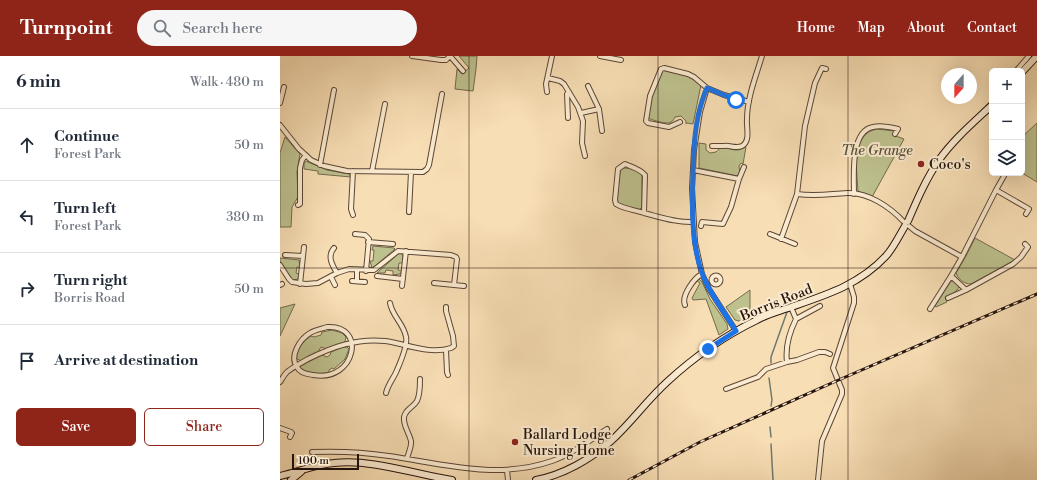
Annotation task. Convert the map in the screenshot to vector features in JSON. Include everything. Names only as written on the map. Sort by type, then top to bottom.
[{"type":"street","points":[[412,56],[441,60],[446,60],[450,56],[463,71]]},
{"type":"street","points":[[547,92],[546,84],[552,56]]},
{"type":"street","points":[[600,56],[621,60]]},
{"type":"street","points":[[712,146],[726,145],[737,148],[745,143],[747,138],[749,102],[761,56]]},
{"type":"street","points":[[1024,68],[1029,56]]},
{"type":"street","points":[[1020,68],[1037,56]]},
{"type":"street","points":[[680,122],[669,127],[648,123],[646,121],[650,96],[661,69],[664,68],[688,74],[707,88],[724,96],[749,102]]},
{"type":"street","points":[[781,239],[797,194],[804,126],[815,83],[822,68],[826,69]]},
{"type":"street","points":[[548,78],[560,81],[564,84],[581,114],[583,131],[582,142],[585,156]]},
{"type":"street","points":[[588,86],[599,109],[602,131]]},
{"type":"street","points":[[280,103],[284,87]]},
{"type":"street","points":[[707,88],[702,104],[694,150],[692,188],[697,252],[702,274],[717,303],[736,331]]},
{"type":"street","points":[[320,165],[334,90]]},
{"type":"street","points":[[568,118],[567,94],[569,92]]},
{"type":"street","points":[[280,125],[299,149],[306,155],[320,165],[332,169],[353,171],[424,172],[428,168],[442,94]]},
{"type":"street","points":[[372,171],[384,104]]},
{"type":"street","name":"Borris Road","points":[[536,480],[564,471],[590,457],[601,449],[620,432],[652,396],[668,381],[708,349],[736,331],[757,320],[850,284],[864,275],[886,256],[894,246],[907,223],[922,189],[939,160],[954,142],[989,108]]},
{"type":"street","points":[[581,114],[599,109]]},
{"type":"street","points":[[854,194],[856,146],[864,132],[872,127],[888,127],[898,129],[895,134]]},
{"type":"street","points":[[298,205],[300,204],[300,168],[302,160],[306,155]]},
{"type":"street","points":[[644,213],[645,175],[638,169],[625,164],[618,169],[615,200],[616,204],[625,208],[644,213],[669,219],[694,222]]},
{"type":"street","points":[[701,226],[702,222],[723,224],[729,213],[744,167]]},
{"type":"street","points":[[694,170],[739,180]]},
{"type":"street","points":[[353,171],[351,209],[353,215]]},
{"type":"street","points":[[410,212],[411,172]]},
{"type":"street","points":[[930,309],[962,257],[1004,176]]},
{"type":"street","points":[[996,190],[1029,209],[1026,214]]},
{"type":"street","points":[[797,194],[814,196],[854,194],[872,199],[884,205],[915,231],[962,257]]},
{"type":"street","points":[[355,234],[366,236],[369,239],[366,271]]},
{"type":"street","points":[[770,234],[796,244]]},
{"type":"street","points":[[368,242],[393,244]]},
{"type":"street","points":[[948,298],[966,290],[1013,264],[1021,257],[1028,247],[1025,244]]},
{"type":"street","points":[[300,284],[304,247]]},
{"type":"street","points":[[334,248],[330,258],[337,274]]},
{"type":"street","points":[[280,265],[288,279],[292,282],[300,284],[313,284],[349,269],[366,271],[374,270],[398,251],[451,255],[456,257],[457,261],[454,285]]},
{"type":"street","points":[[402,286],[406,251]]},
{"type":"street","points":[[285,255],[303,256]]},
{"type":"street","points":[[357,270],[354,281],[365,282]]},
{"type":"street","points":[[685,305],[683,302],[684,297],[696,277],[702,274]]},
{"type":"street","points":[[377,276],[403,279]]},
{"type":"street","points":[[951,276],[966,290]]},
{"type":"street","points":[[330,277],[335,285]]},
{"type":"street","points":[[707,284],[712,282]]},
{"type":"street","points":[[434,284],[464,286]]},
{"type":"street","points":[[818,480],[822,440],[842,394],[842,390],[833,368],[854,303],[854,297],[850,284]]},
{"type":"street","points":[[386,393],[387,388],[397,371],[406,345],[404,330],[390,308],[390,303]]},
{"type":"street","points":[[787,362],[786,355],[788,340],[796,319],[820,306]]},
{"type":"street","points":[[280,382],[287,372],[296,366],[326,351],[352,343],[384,341],[422,349],[446,350],[451,348],[454,346],[453,336],[446,307]]},
{"type":"street","points":[[791,307],[796,319]]},
{"type":"street","points":[[331,327],[339,328],[347,334],[352,343],[353,350],[348,361],[340,370],[333,374],[321,376],[309,375],[302,372],[296,366],[295,355],[300,343],[311,332],[318,329],[331,327]]},
{"type":"street","points":[[446,350],[448,375]]},
{"type":"street","points":[[726,389],[758,376],[766,369],[819,352],[830,354]]},
{"type":"street","points":[[407,459],[411,448],[411,441],[404,423],[405,415],[406,411],[416,403],[418,399],[420,379]]},
{"type":"street","points":[[280,428],[291,432],[290,437]]},
{"type":"street","points":[[312,452],[356,452],[465,469],[507,470],[538,465],[571,453],[607,429]]},
{"type":"street","points":[[284,480],[280,476],[332,463],[359,462],[452,480]]},
{"type":"street","points":[[291,480],[302,470]]},
{"type":"street","points":[[507,470],[508,480]]},
{"type":"green space","points":[[459,56],[477,56],[473,91],[455,89],[457,69],[462,74],[469,68]]},
{"type":"green space","points":[[662,70],[688,76],[701,85],[693,124],[686,124],[686,121],[681,116],[675,117],[669,123],[648,118],[652,96]]},
{"type":"green space","points":[[1037,123],[1037,182],[1025,175],[1025,134]]},
{"type":"green space","name":"The Grange","points":[[877,129],[894,131],[893,135],[904,139],[872,197],[858,191],[856,164],[857,154],[862,138],[868,132]]},
{"type":"green space","points":[[285,137],[300,154],[297,172],[298,197],[292,207],[291,227],[280,227],[280,153]]},
{"type":"green space","points":[[699,143],[706,144],[706,150],[710,153],[716,152],[724,147],[737,150],[746,147],[743,164],[741,163],[739,166],[740,173],[738,176],[699,168]]},
{"type":"green space","points":[[306,161],[327,170],[349,174],[351,177],[318,174],[318,171],[304,169],[304,164]]},
{"type":"green space","points":[[623,168],[634,170],[642,176],[642,207],[639,210],[623,206],[617,200],[620,171]]},
{"type":"green space","points":[[975,238],[1015,260],[971,284],[968,284],[962,281],[956,273]]},
{"type":"green space","points":[[373,246],[395,249],[372,268],[370,261],[373,261]]},
{"type":"green space","points":[[400,253],[403,255],[403,263],[399,263],[398,270],[402,271],[400,274],[393,275],[393,271],[386,270],[385,273],[377,273],[398,254]]},
{"type":"green space","points":[[280,258],[299,260],[300,267],[297,267],[296,273],[299,274],[298,279],[293,280],[291,278],[280,261]]},
{"type":"green space","points":[[699,279],[710,299],[727,324],[728,329],[719,335],[706,299],[693,300],[692,298],[700,283],[697,281]]},
{"type":"green space","points":[[951,281],[954,281],[959,286],[957,290],[945,297],[947,302],[936,307],[935,306]]},
{"type":"green space","points":[[750,290],[750,315],[739,321],[735,320],[726,307]]},
{"type":"green space","points":[[295,304],[280,336],[280,308]]},
{"type":"green space","points":[[332,330],[342,333],[346,337],[345,342],[327,349],[321,347],[318,352],[301,361],[296,358],[299,348],[308,338],[311,336],[314,337],[321,335],[322,332]]},
{"type":"green space","points":[[347,347],[349,349],[345,359],[334,369],[332,368],[329,370],[329,373],[310,374],[301,371],[300,366],[322,355],[327,357],[331,352]]},
{"type":"waterway","points":[[771,363],[771,357],[787,312]]},
{"type":"waterway","points":[[769,378],[772,400],[771,406]]},
{"type":"waterway","points":[[770,427],[771,437]]},
{"type":"waterway","points":[[771,444],[773,480]]},
{"type":"railway","points":[[629,480],[700,442],[1037,294]]},
{"type":"place","name":"Coco's","points":[[921,164]]},
{"type":"place","name":"Ballard Lodge Nursing Home","points":[[515,442]]},
{"type":"route","points":[[708,349],[736,331],[709,289],[699,263],[695,242],[692,208],[694,150],[700,112],[707,88],[736,100]]}]
